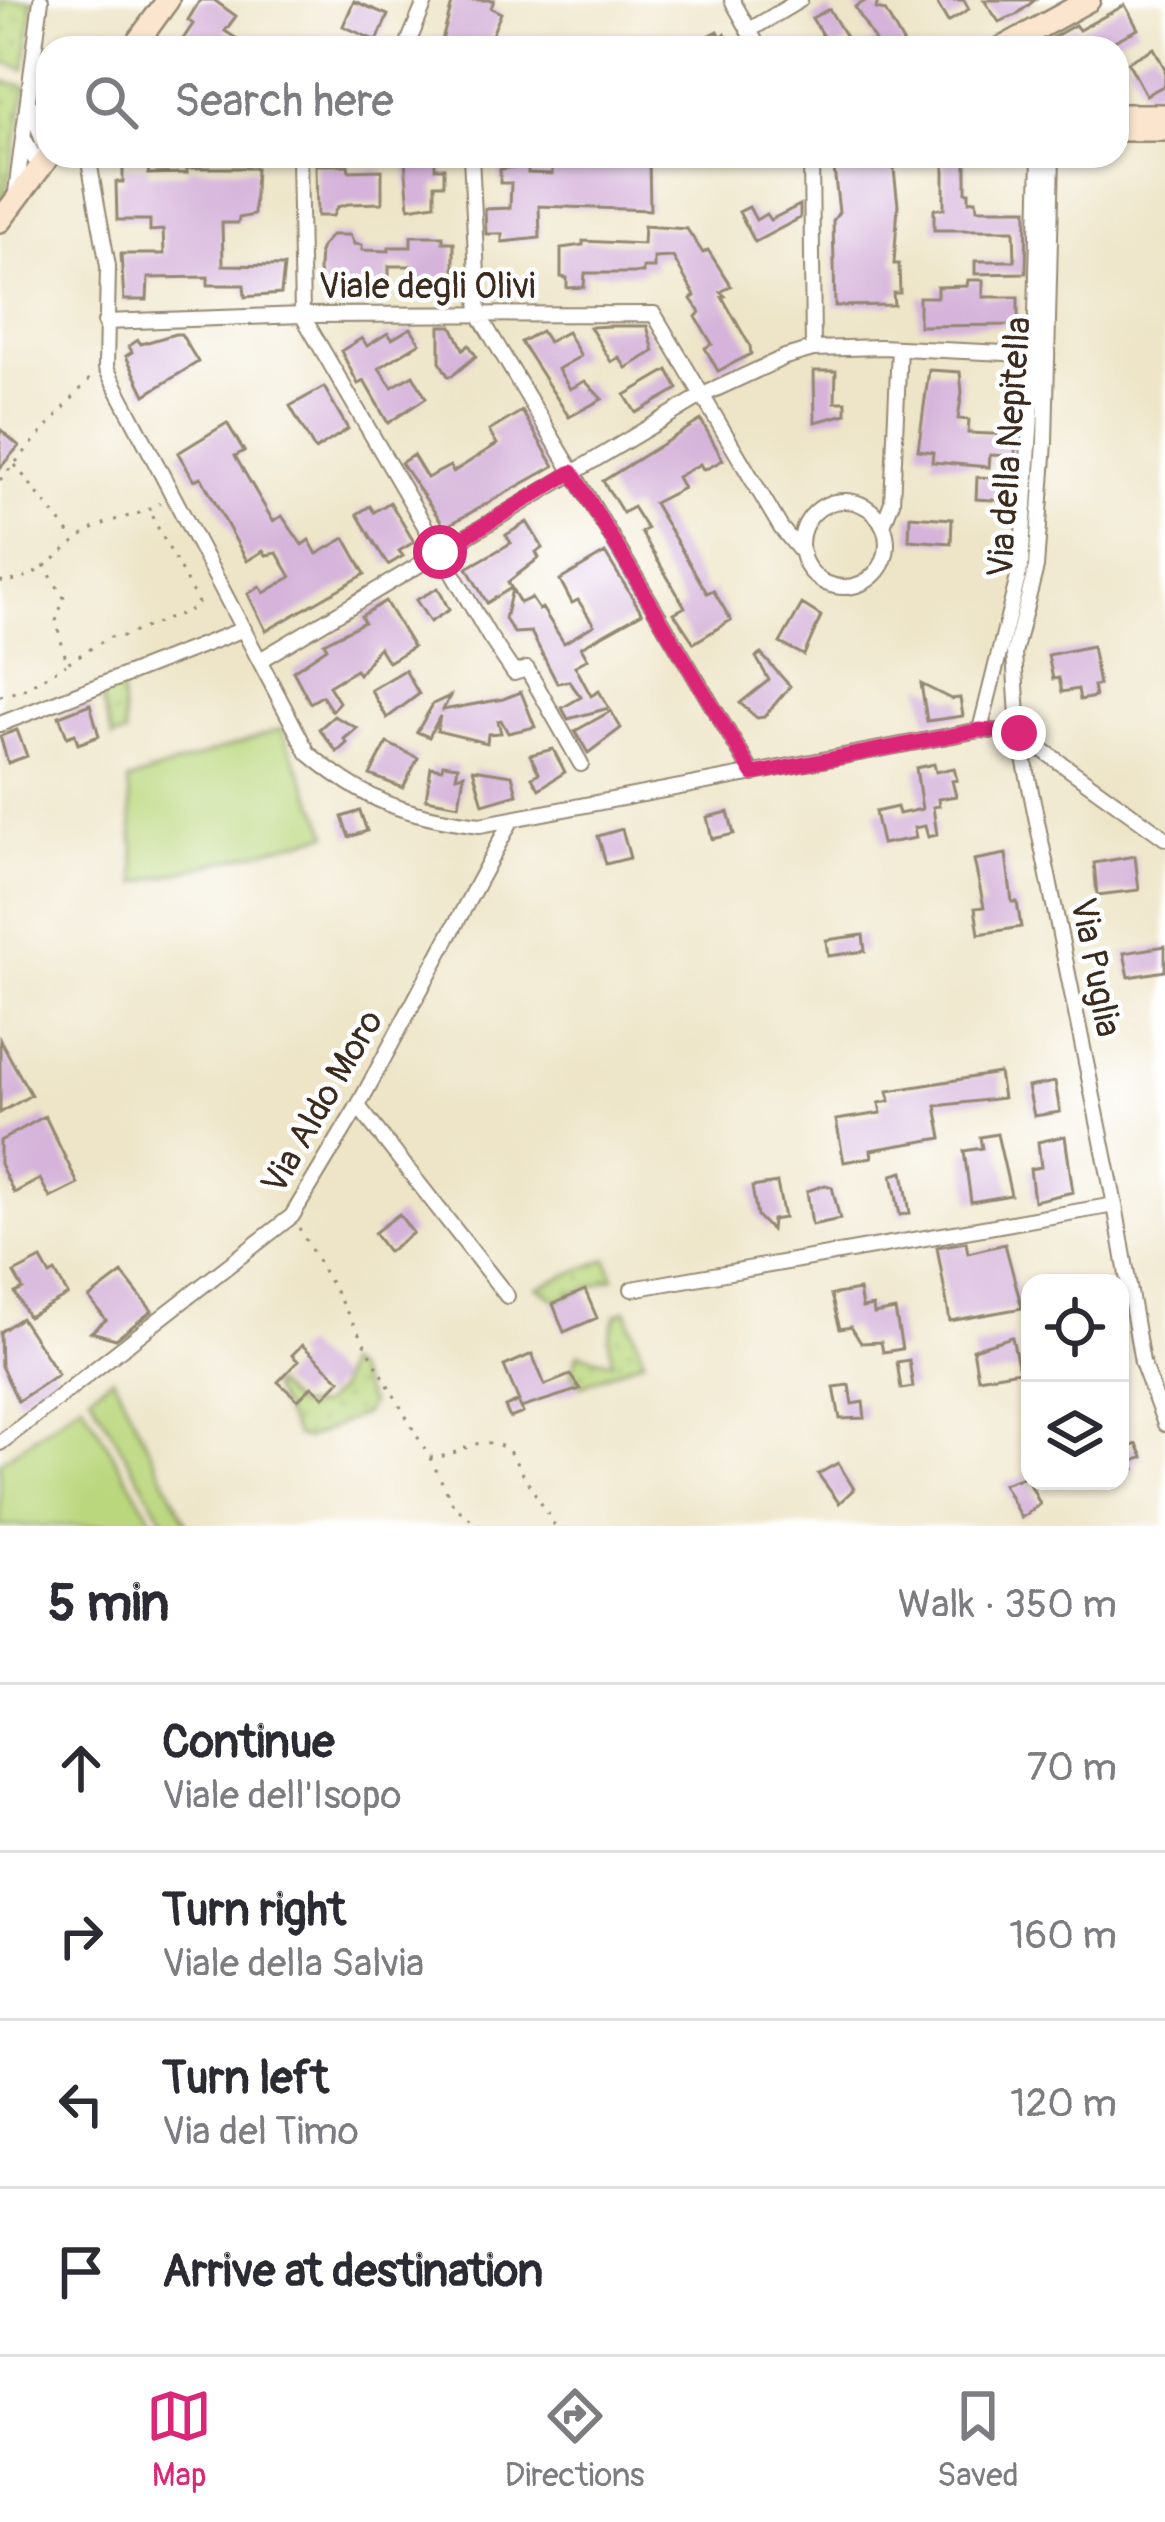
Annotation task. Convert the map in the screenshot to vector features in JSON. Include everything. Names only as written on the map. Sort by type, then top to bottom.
[{"type":"main road","points":[[142,36],[168,0]]},
{"type":"main road","points":[[1019,36],[1058,8],[1089,0]]},
{"type":"main road","points":[[1129,115],[1165,115]]},
{"type":"main road","points":[[1129,130],[1165,130]]},
{"type":"main road","points":[[0,221],[39,168]]},
{"type":"street","points":[[37,36],[41,0]]},
{"type":"street","points":[[411,36],[426,0]]},
{"type":"street","points":[[732,0],[751,36]]},
{"type":"street","points":[[748,31],[800,0]]},
{"type":"street","points":[[15,200],[36,42]]},
{"type":"street","points":[[29,101],[36,107]]},
{"type":"street","points":[[29,101],[36,121]]},
{"type":"street","points":[[24,135],[36,158]]},
{"type":"street","points":[[90,168],[108,266],[106,368],[308,753],[336,777],[404,813],[480,825],[980,730],[1019,733],[1165,838]]},
{"type":"street","points":[[299,168],[302,316],[514,674],[527,669],[581,764]]},
{"type":"street","points":[[472,168],[479,315],[753,774]]},
{"type":"street","points":[[811,168],[813,350]]},
{"type":"street","name":"Via della Nepitella","points":[[1019,733],[1014,653],[1036,567],[1045,168]]},
{"type":"street","name":"Viale degli Olivi","points":[[105,322],[654,314],[703,395]]},
{"type":"street","points":[[703,395],[781,528],[818,578],[831,584],[859,584],[871,577],[886,553],[883,525],[892,502],[899,348]]},
{"type":"street","points":[[260,660],[703,395],[785,357],[813,350],[899,348],[1041,355]]},
{"type":"street","name":"Via della Nepitella","points":[[980,730],[1022,565],[1041,355]]},
{"type":"street","points":[[803,554],[805,526],[824,506],[837,501],[864,505],[883,525]]},
{"type":"street","points":[[0,724],[244,628]]},
{"type":"street","name":"Via Puglia","points":[[1019,733],[1115,1205],[1142,1363],[1165,1424]]},
{"type":"street","name":"Via Aldo Moro","points":[[0,1443],[292,1216],[358,1106],[512,819]]},
{"type":"street","points":[[358,1106],[506,1296]]},
{"type":"street","points":[[632,1288],[1115,1205]]},
{"type":"path","points":[[0,480],[87,377],[106,368]]},
{"type":"path","points":[[14,464],[73,538]]},
{"type":"path","points":[[0,581],[15,582],[67,552],[73,538],[149,511],[175,493]]},
{"type":"path","points":[[0,696],[23,690],[110,637],[194,609],[198,603],[149,511]]},
{"type":"path","points":[[44,565],[64,598],[56,621],[67,663]]},
{"type":"path","points":[[292,1216],[454,1506],[478,1526]]},
{"type":"path","points":[[429,1456],[438,1458],[485,1440],[500,1444],[509,1450],[555,1526]]},
{"type":"green space","points":[[0,0],[33,0],[25,69],[0,61]]},
{"type":"green space","points":[[0,81],[26,86],[5,198],[0,197]]},
{"type":"green space","points":[[121,683],[125,735],[112,738],[101,696],[102,690]]},
{"type":"green space","points":[[281,729],[329,834],[137,883],[128,781]]},
{"type":"green space","points":[[607,1259],[614,1278],[556,1300],[537,1287]]},
{"type":"green space","points":[[626,1310],[644,1359],[582,1386],[571,1373],[578,1353],[612,1362],[609,1338],[616,1315]]},
{"type":"green space","points":[[344,1364],[352,1369],[370,1403],[365,1413],[306,1439],[296,1436],[270,1387],[273,1384],[296,1406],[320,1406],[338,1390]]},
{"type":"green space","points":[[113,1377],[188,1526],[167,1526],[90,1394]]},
{"type":"green space","points":[[82,1402],[156,1526],[0,1526],[0,1462]]},
{"type":"building","points":[[200,0],[214,0],[236,16],[225,31],[233,36],[185,36],[193,24],[188,20]]},
{"type":"building","points":[[453,0],[494,0],[491,8],[501,13],[491,36],[443,36]]},
{"type":"building","points":[[878,0],[876,9],[885,11],[899,36],[872,36],[855,7]]},
{"type":"building","points":[[935,0],[964,0],[969,9],[948,22]]},
{"type":"building","points":[[984,0],[1035,0],[999,22]]},
{"type":"building","points":[[354,1],[388,15],[379,36],[343,26]]},
{"type":"building","points":[[1125,5],[1138,29],[1124,36],[1055,36],[1075,25],[1079,30]]},
{"type":"building","points":[[829,9],[845,36],[823,36],[812,18]]},
{"type":"building","points":[[1154,48],[1165,69],[1165,85],[1146,95],[1129,61]]},
{"type":"building","points":[[123,168],[149,168],[148,174],[187,173],[187,168],[256,168],[254,215],[239,218],[238,223],[222,223],[223,265],[284,266],[281,294],[245,297],[244,285],[208,285],[208,277],[148,278],[147,300],[124,300],[121,254],[164,254],[163,230],[150,231],[150,220],[117,220],[116,182],[123,182]]},
{"type":"building","points":[[316,168],[382,170],[382,203],[348,204],[337,207],[333,216],[317,216]]},
{"type":"building","points":[[406,168],[444,168],[444,184],[435,184],[435,204],[409,208]]},
{"type":"building","points":[[528,168],[528,173],[552,174],[552,168],[649,168],[650,210],[539,206],[540,238],[502,242],[502,234],[486,234],[485,209],[510,208],[511,183],[500,183],[500,169]]},
{"type":"building","points":[[894,168],[898,205],[894,264],[899,264],[900,293],[893,293],[894,305],[835,306],[833,221],[839,212],[834,169]]},
{"type":"building","points":[[944,168],[966,168],[966,192],[969,201],[976,200],[977,209],[1027,209],[1026,273],[975,274],[975,261],[1015,261],[1014,230],[934,230],[934,209],[944,209]]},
{"type":"building","points":[[800,205],[800,218],[755,242],[739,212],[749,207],[756,220],[766,214],[770,220]]},
{"type":"building","points":[[644,226],[687,229],[703,253],[708,250],[731,286],[721,292],[722,297],[751,354],[718,371],[705,348],[712,344],[696,317],[700,312],[691,299],[695,296],[673,257],[654,258],[654,268],[643,268],[643,273],[585,273],[584,287],[567,288],[567,278],[561,277],[561,248],[583,245],[583,241],[643,244]]},
{"type":"building","points":[[331,235],[350,235],[362,250],[389,251],[389,247],[411,247],[411,236],[443,236],[443,242],[454,242],[454,288],[444,288],[444,295],[413,295],[412,266],[389,266],[389,291],[359,293],[349,288],[334,296],[321,286],[319,271],[320,249]]},
{"type":"building","points":[[968,280],[983,280],[983,297],[1018,297],[1018,325],[919,326],[919,297],[937,297],[937,287],[967,286]]},
{"type":"building","points":[[440,326],[452,326],[463,349],[469,345],[476,356],[452,376],[440,362]]},
{"type":"building","points":[[647,326],[654,351],[626,368],[619,357],[611,362],[590,327]]},
{"type":"building","points":[[411,328],[420,343],[379,368],[392,387],[413,375],[426,398],[388,423],[364,381],[358,384],[341,351],[362,338],[367,346],[388,333],[392,339]]},
{"type":"building","points":[[541,331],[548,342],[567,332],[581,356],[558,369],[570,389],[585,381],[602,399],[569,417],[521,342]]},
{"type":"building","points":[[181,334],[198,362],[145,395],[126,356],[132,352],[129,346]]},
{"type":"building","points":[[668,370],[678,389],[636,413],[625,395]]},
{"type":"building","points":[[929,370],[960,372],[958,419],[969,420],[968,433],[1016,435],[1015,456],[990,455],[989,467],[932,462],[933,452],[918,450]]},
{"type":"building","points":[[814,371],[836,371],[835,402],[846,402],[846,414],[815,422]]},
{"type":"building","points":[[324,387],[348,429],[315,450],[290,406]]},
{"type":"building","points":[[522,411],[554,466],[445,527],[401,463],[413,455],[427,478],[450,466],[453,472],[497,444],[489,431]]},
{"type":"building","points":[[701,420],[723,460],[703,469],[700,464],[677,477],[683,488],[654,503],[707,593],[713,590],[731,620],[694,643],[674,613],[685,607],[641,532],[647,529],[633,507],[623,513],[603,481]]},
{"type":"building","points":[[227,423],[244,451],[235,456],[273,521],[282,516],[302,545],[309,540],[317,554],[345,538],[365,574],[266,631],[248,594],[260,586],[264,593],[291,577],[277,553],[263,551],[247,561],[201,477],[194,480],[178,453]]},
{"type":"building","points":[[0,429],[19,446],[0,468]]},
{"type":"building","points":[[977,477],[1012,479],[1011,501],[976,499]]},
{"type":"building","points":[[390,502],[414,542],[388,565],[357,514],[370,506],[374,512]]},
{"type":"building","points":[[910,516],[952,519],[951,543],[909,540]]},
{"type":"building","points":[[527,522],[543,548],[536,552],[539,558],[508,582],[511,588],[487,603],[467,568],[511,543],[506,535]]},
{"type":"building","points":[[605,553],[642,613],[581,647],[588,659],[575,666],[591,696],[599,691],[609,708],[568,719],[562,708],[581,697],[569,681],[557,683],[531,632],[514,633],[505,619],[512,589],[520,603],[531,598],[542,608],[564,643],[594,625],[578,600],[572,603],[560,580]]},
{"type":"building","points":[[438,588],[449,610],[430,622],[416,600]]},
{"type":"building","points":[[385,601],[413,647],[388,662],[379,647],[359,674],[356,670],[329,686],[339,702],[332,711],[322,696],[310,703],[293,671],[327,648],[324,643],[364,622],[361,616]]},
{"type":"building","points":[[802,604],[821,616],[804,655],[780,643]]},
{"type":"building","points":[[1092,646],[1099,685],[1093,686],[1095,697],[1080,700],[1078,689],[1062,692],[1059,678],[1053,679],[1048,655]]},
{"type":"building","points":[[761,654],[790,686],[764,717],[757,718],[740,703],[769,680],[756,657]]},
{"type":"building","points":[[405,670],[419,694],[387,718],[371,690]]},
{"type":"building","points":[[921,684],[951,699],[960,698],[963,716],[927,721]]},
{"type":"building","points":[[521,692],[535,727],[508,733],[498,721],[501,733],[488,734],[487,743],[437,731],[440,716],[429,737],[417,732],[433,704],[450,696],[443,710]]},
{"type":"building","points":[[90,704],[99,736],[78,744],[75,734],[67,737],[59,716]]},
{"type":"building","points":[[611,711],[621,728],[588,753],[575,731]]},
{"type":"building","points":[[334,716],[357,728],[337,752],[319,729]]},
{"type":"building","points":[[17,730],[27,756],[8,763],[0,736]]},
{"type":"building","points":[[387,743],[418,758],[403,788],[370,775]]},
{"type":"building","points":[[553,749],[565,772],[539,789],[532,777],[539,773],[530,755]]},
{"type":"building","points":[[443,764],[458,766],[456,776],[464,774],[459,805],[426,799],[431,767],[442,769]]},
{"type":"building","points":[[934,764],[936,772],[954,768],[957,780],[952,781],[956,796],[938,799],[939,806],[933,807],[937,835],[928,837],[925,826],[914,828],[916,838],[882,844],[875,812],[922,809],[916,768]]},
{"type":"building","points":[[473,769],[512,775],[517,794],[483,804]]},
{"type":"building","points":[[360,811],[367,831],[349,837],[342,817]]},
{"type":"building","points":[[728,812],[734,834],[712,839],[707,817]]},
{"type":"building","points":[[622,829],[630,858],[606,864],[598,836]]},
{"type":"building","points":[[1006,854],[1012,902],[1017,902],[1021,927],[979,934],[975,908],[984,907],[974,860]]},
{"type":"building","points":[[1135,856],[1139,890],[1097,895],[1094,863]]},
{"type":"building","points":[[863,935],[865,951],[828,956],[826,940]]},
{"type":"building","points":[[1165,946],[1165,971],[1129,977],[1124,953]]},
{"type":"building","points":[[0,1040],[31,1095],[0,1113]]},
{"type":"building","points":[[999,1073],[1003,1098],[936,1106],[942,1138],[871,1150],[872,1157],[844,1162],[836,1120],[881,1113],[879,1103],[890,1101],[888,1091]]},
{"type":"building","points":[[1055,1082],[1060,1112],[1034,1116],[1028,1087]]},
{"type":"building","points":[[45,1116],[78,1184],[50,1198],[40,1179],[14,1193],[0,1164],[0,1141]]},
{"type":"building","points":[[997,1134],[1011,1195],[971,1202],[964,1151],[982,1148],[980,1137]]},
{"type":"building","points":[[1065,1136],[1073,1192],[1034,1201],[1030,1169],[1041,1167],[1038,1142]]},
{"type":"building","points":[[903,1172],[910,1213],[900,1215],[892,1175]]},
{"type":"building","points":[[777,1183],[784,1218],[772,1220],[771,1230],[757,1216],[752,1187]]},
{"type":"building","points":[[832,1187],[840,1219],[812,1225],[807,1191]]},
{"type":"building","points":[[399,1214],[413,1233],[388,1252],[374,1233]]},
{"type":"building","points":[[966,1242],[968,1253],[1005,1244],[1021,1308],[950,1321],[937,1247]]},
{"type":"building","points":[[41,1259],[68,1295],[28,1317],[15,1293],[23,1289],[14,1273]]},
{"type":"building","points":[[122,1273],[152,1311],[116,1339],[91,1332],[106,1320],[89,1298]]},
{"type":"building","points":[[585,1290],[597,1318],[564,1332],[553,1304]]},
{"type":"building","points":[[859,1290],[862,1308],[873,1306],[874,1314],[895,1310],[902,1349],[883,1352],[881,1342],[861,1343],[851,1327],[840,1329],[831,1295]]},
{"type":"building","points":[[21,1318],[58,1374],[18,1401],[1,1366],[0,1332]]},
{"type":"building","points":[[1012,1337],[1019,1371],[978,1378],[973,1349]]},
{"type":"building","points":[[302,1345],[340,1380],[324,1397],[312,1386],[298,1400],[278,1382],[298,1361],[292,1355]]},
{"type":"building","points":[[532,1354],[545,1385],[570,1375],[580,1389],[521,1408],[523,1413],[510,1418],[505,1407],[519,1401],[504,1366]]},
{"type":"building","points":[[909,1360],[913,1387],[901,1389],[897,1362]]},
{"type":"building","points":[[849,1385],[852,1404],[863,1402],[865,1418],[840,1419],[834,1387]]},
{"type":"building","points":[[1137,1444],[1143,1457],[1132,1462],[1135,1469],[1129,1472],[1129,1448]]},
{"type":"building","points":[[838,1463],[854,1489],[839,1503],[818,1474]]},
{"type":"building","points":[[1021,1478],[1021,1490],[1033,1490],[1040,1504],[1021,1518],[1003,1484]]},
{"type":"route","points":[[440,552],[572,472],[753,774],[980,730],[1019,733]]}]
